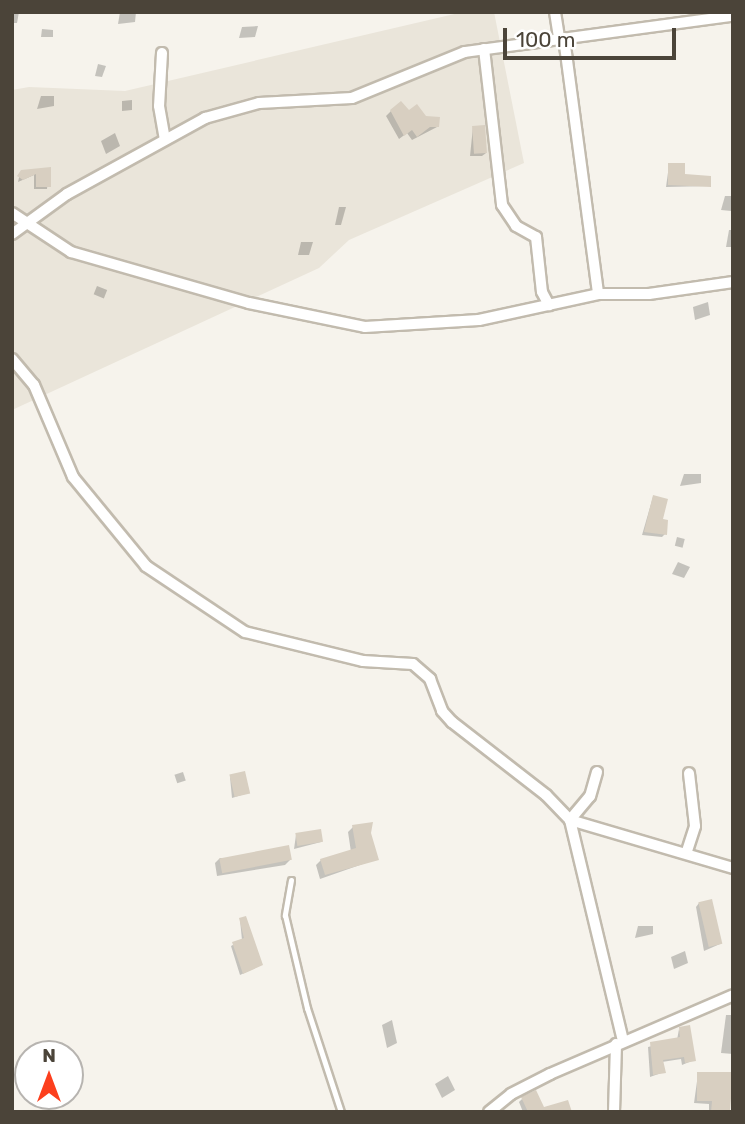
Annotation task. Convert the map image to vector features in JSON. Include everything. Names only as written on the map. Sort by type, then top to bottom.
[{"type":"street","points":[[555,12],[562,38],[598,294]]},
{"type":"street","points":[[12,234],[67,194],[205,118],[259,103],[352,98],[438,61],[484,49],[733,16]]},
{"type":"street","points":[[484,49],[502,205],[507,217],[536,237],[542,292],[550,305]]},
{"type":"street","points":[[162,53],[159,106],[164,139]]},
{"type":"street","points":[[12,213],[71,252],[337,323],[365,327],[479,320],[598,294],[649,294],[733,282]]},
{"type":"street","points":[[12,359],[34,385],[74,477],[146,566],[245,632],[363,661],[413,664],[430,679],[443,711],[452,722],[546,795],[570,820],[687,851],[733,868]]},
{"type":"street","points":[[570,820],[590,796],[597,772]]},
{"type":"street","points":[[687,851],[695,826],[689,773]]},
{"type":"street","points":[[570,820],[619,1043],[614,1112]]},
{"type":"street","points":[[489,1112],[511,1094],[619,1043],[733,995]]},
{"type":"lane","points":[[291,880],[285,915],[307,1008],[341,1112]]},
{"type":"shaded area","points":[[463,12],[494,12],[524,163],[349,240],[319,268],[12,410],[12,90],[29,87],[125,91]]},
{"type":"building","points":[[401,101],[409,110],[417,104],[426,116],[440,117],[439,127],[430,127],[417,137],[412,130],[404,136],[390,110]]},
{"type":"building","points":[[485,125],[487,153],[474,154],[472,126]]},
{"type":"building","points":[[668,163],[685,163],[685,174],[711,176],[711,187],[668,185]]},
{"type":"building","points":[[51,167],[51,187],[36,187],[36,174],[23,180],[17,176],[21,170]]},
{"type":"building","points":[[653,495],[668,499],[663,519],[668,520],[667,535],[644,532]]},
{"type":"building","points":[[245,771],[250,793],[235,797],[229,775]]},
{"type":"building","points":[[373,822],[371,833],[379,860],[325,875],[320,859],[356,848],[352,825]]},
{"type":"building","points":[[321,829],[323,842],[297,846],[295,833]]},
{"type":"building","points":[[289,845],[292,860],[222,873],[219,859]]},
{"type":"building","points":[[712,899],[722,944],[709,947],[698,902]]},
{"type":"building","points":[[246,916],[263,965],[243,974],[232,942],[244,938],[239,918]]},
{"type":"building","points":[[690,1025],[696,1061],[685,1063],[684,1057],[663,1060],[666,1073],[653,1075],[650,1042],[680,1037],[679,1027]]},
{"type":"building","points":[[697,1072],[733,1072],[730,1112],[711,1112],[712,1101],[697,1101]]},
{"type":"building","points":[[536,1090],[544,1107],[568,1100],[572,1112],[528,1112],[521,1097]]}]
